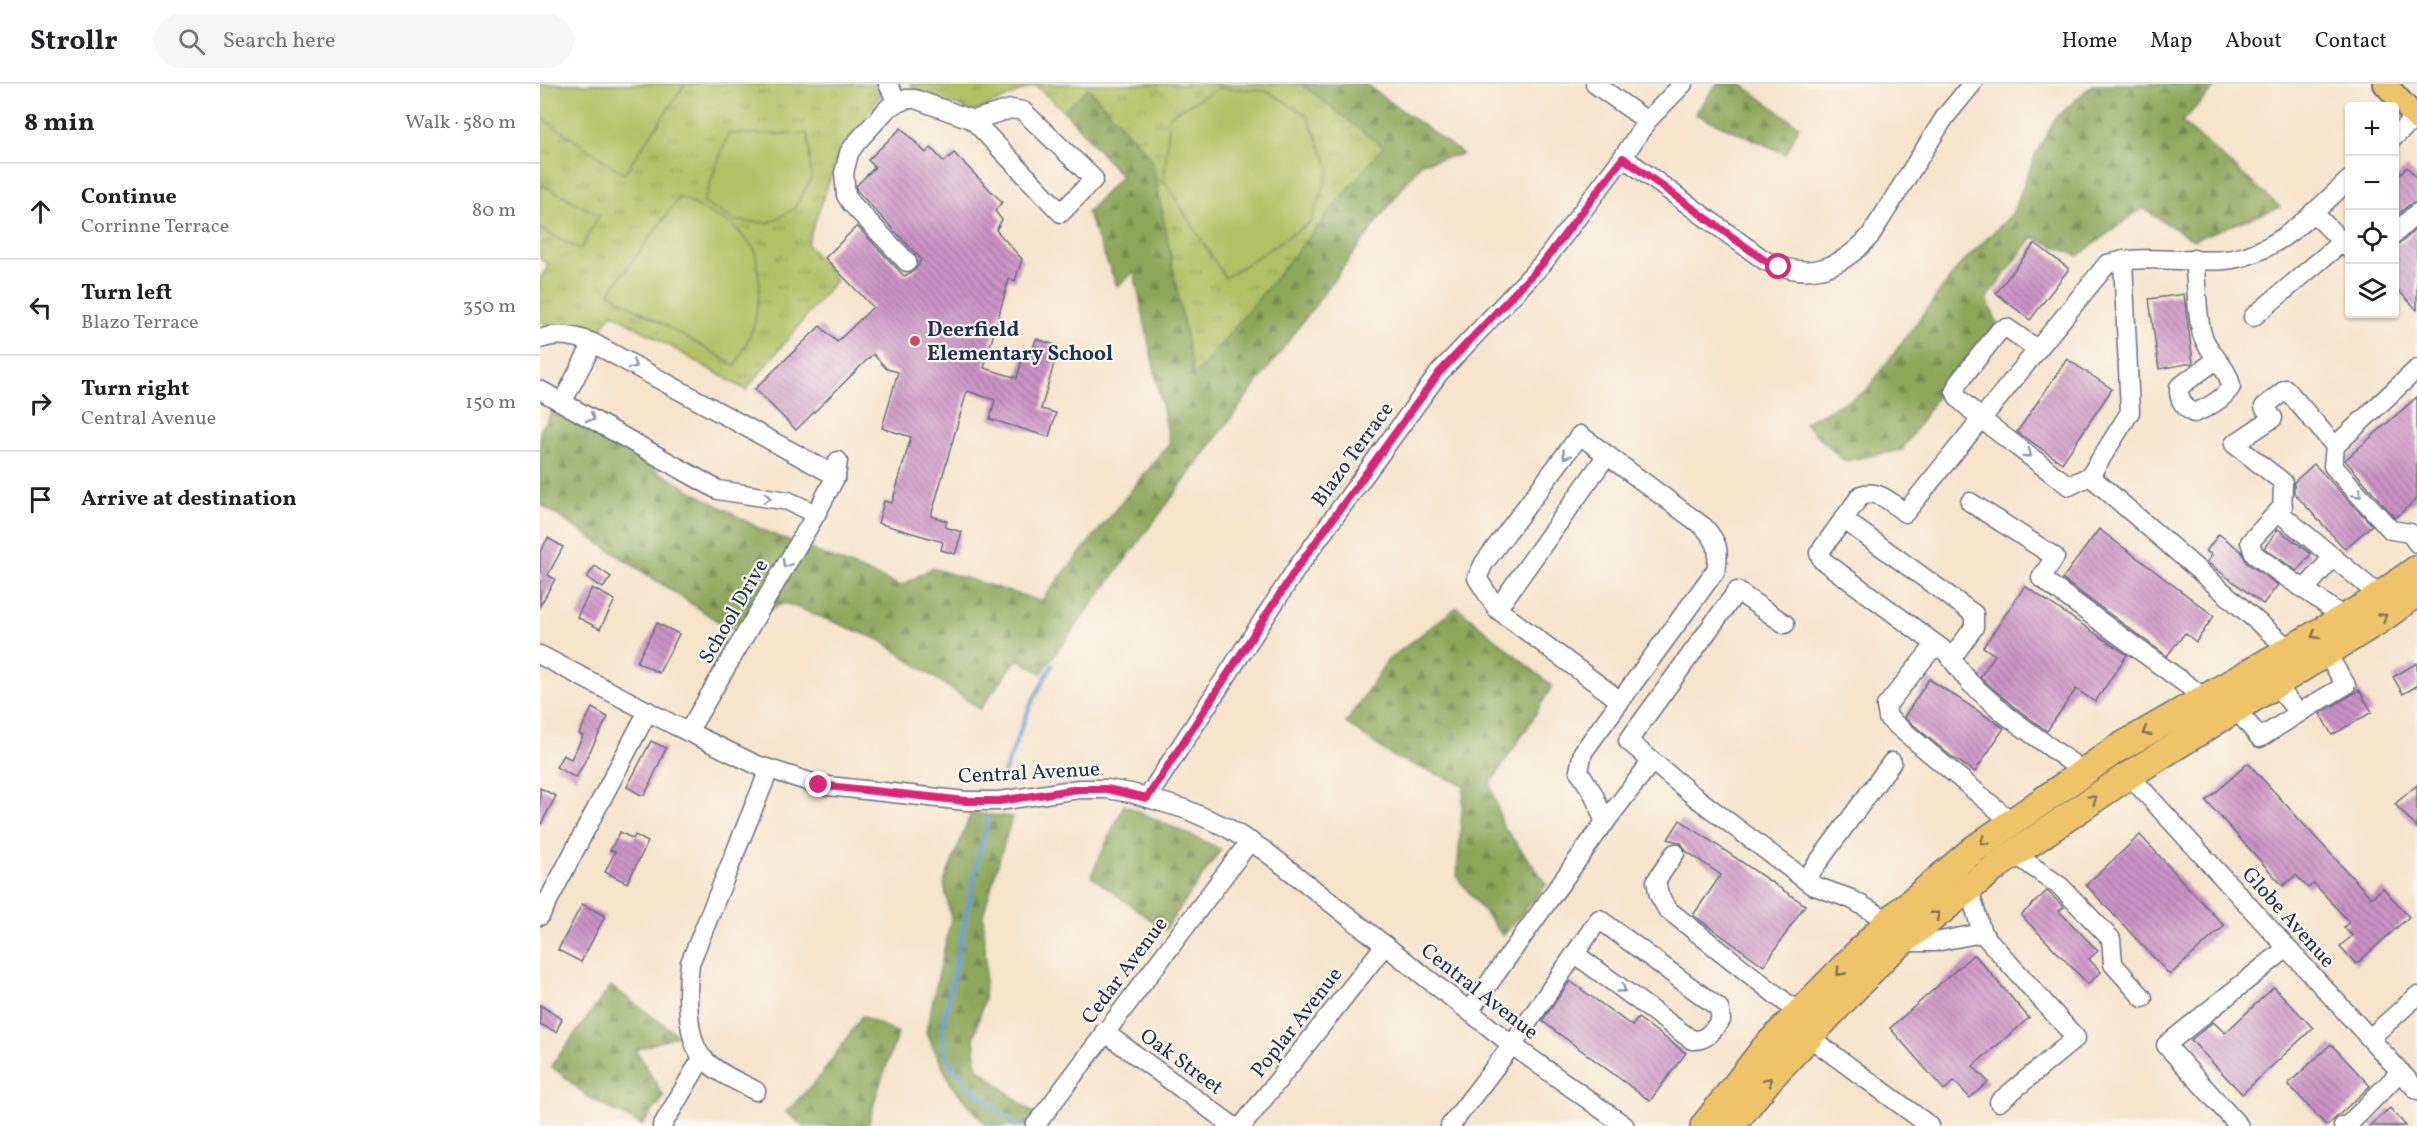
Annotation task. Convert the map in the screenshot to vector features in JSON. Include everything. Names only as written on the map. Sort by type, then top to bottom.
[{"type":"highway","points":[[1711,1123],[1765,1048],[1804,1025],[1974,849],[2115,750],[2344,618],[2417,569]]},
{"type":"highway","points":[[1896,931],[1969,888],[2014,854],[2129,775],[2381,619],[2417,593]]},
{"type":"main road","points":[[2385,84],[2416,118]]},
{"type":"street","points":[[888,84],[897,102]]},
{"type":"street","points":[[1595,84],[1647,122]]},
{"type":"street","name":"Blazo Terrace","points":[[1147,798],[1297,568],[1439,373],[1543,263],[1623,158],[1647,122],[1683,84]]},
{"type":"street","points":[[1623,158],[1764,260],[1779,267],[1812,271],[1843,261],[1857,251],[1870,236],[1945,117],[1972,84]]},
{"type":"street","points":[[907,262],[851,203],[846,195],[844,184],[846,164],[856,143],[889,107],[897,102],[915,99],[973,120],[1061,213],[1094,179],[1023,111],[1011,109],[973,120]]},
{"type":"street","points":[[2399,133],[2416,118]]},
{"type":"street","points":[[2084,772],[2006,715],[1971,683],[1947,653],[1822,560],[1819,553],[1861,495],[1869,493],[1880,495],[1905,513],[2106,264],[2129,259],[2225,260],[2249,256],[2273,245],[2345,183]]},
{"type":"street","points":[[2313,212],[2345,245]]},
{"type":"street","points":[[2399,229],[2417,213]]},
{"type":"street","points":[[2253,317],[2345,247]]},
{"type":"street","points":[[2037,349],[2007,328],[2000,330],[1958,383],[1955,391],[1958,398],[1981,419],[2069,486],[2090,476],[2130,412],[2129,259]]},
{"type":"street","points":[[2194,259],[2202,335],[2216,360]]},
{"type":"street","points":[[540,339],[555,335],[588,341],[563,401]]},
{"type":"street","name":"School Drive","points":[[588,341],[837,469],[816,514],[688,732]]},
{"type":"street","points":[[2415,535],[2391,530],[2333,466],[2335,446],[2417,369]]},
{"type":"street","points":[[2335,446],[2286,389],[2264,407],[2273,418],[2234,444],[2283,482],[2282,515],[2380,596]]},
{"type":"street","points":[[540,390],[718,490],[788,501],[816,514]]},
{"type":"street","points":[[1605,823],[1594,795],[1579,771],[1583,752],[1716,570],[1719,553],[1715,540],[1704,527],[1580,435],[1484,563],[1477,578],[1497,609],[1619,700]]},
{"type":"street","points":[[1497,609],[1607,455]]},
{"type":"street","points":[[2090,476],[2289,650]]},
{"type":"street","points":[[1971,502],[2055,557],[2041,578],[2205,698]]},
{"type":"street","points":[[2283,506],[2250,542],[2254,554],[2289,581],[2306,588],[2344,618]]},
{"type":"street","points":[[1843,519],[1974,614],[1974,627],[1947,653]]},
{"type":"street","points":[[2306,588],[2333,557]]},
{"type":"street","points":[[1785,624],[1737,591],[1628,741],[1694,796],[1812,885],[1851,899],[1896,931],[1935,942],[1982,933]]},
{"type":"street","points":[[1947,653],[1931,650],[1886,706],[1888,718],[2012,822]]},
{"type":"street","points":[[2236,709],[2260,738],[2346,685],[2326,653]]},
{"type":"street","name":"Central Avenue","points":[[540,655],[688,732],[769,770],[819,785],[966,801],[999,801],[1079,789],[1107,789],[1185,810],[1226,827],[1265,851],[1512,1045],[1625,1126]]},
{"type":"street","points":[[2275,684],[2299,713]]},
{"type":"street","points":[[540,916],[648,711]]},
{"type":"street","points":[[1469,1011],[1652,761]]},
{"type":"street","points":[[1805,880],[1892,762]]},
{"type":"street","points":[[756,1091],[702,1058],[694,1041],[691,1027],[690,963],[769,770]]},
{"type":"street","name":"Globe Avenue","points":[[2129,775],[2417,1090]]},
{"type":"street","name":"Cedar Avenue","points":[[1035,1126],[1250,842]]},
{"type":"street","points":[[1675,853],[1656,881],[1659,895],[1667,909],[1804,1025],[1930,1126]]},
{"type":"street","points":[[2014,854],[2061,887],[2111,939],[2113,963],[2144,998]]},
{"type":"street","points":[[1969,888],[1982,933],[2076,1038],[1999,1102]]},
{"type":"street","points":[[1449,1126],[1512,1045],[1599,919],[1719,1008],[1721,1020],[1707,1037],[1700,1041],[1692,1040],[1575,954]]},
{"type":"street","name":"Poplar Avenue","points":[[1242,1126],[1385,945]]},
{"type":"street","points":[[2239,1126],[2166,1045],[2287,948]]},
{"type":"street","points":[[2370,1038],[2417,996]]},
{"type":"street","name":"Oak Street","points":[[1104,1032],[1233,1126]]},
{"type":"street","points":[[662,1126],[702,1058]]},
{"type":"street","points":[[2343,1126],[2349,1124],[2400,1072]]},
{"type":"green space","points":[[540,84],[889,84],[840,150],[807,244],[836,280],[746,390],[612,313],[598,334],[549,327],[540,320],[540,278],[549,265],[540,259]]},
{"type":"green space","points":[[540,84],[685,84],[624,174],[540,116]]},
{"type":"green space","points":[[910,84],[1301,84],[1383,147],[1194,377],[1152,159],[1088,88],[1064,111],[1035,85],[974,112],[920,92]]},
{"type":"green space","points":[[1301,84],[1365,84],[1463,154],[1421,163],[1041,673],[1018,659],[980,709],[880,640],[785,603],[728,628],[540,504],[540,431],[552,412],[760,529],[901,586],[932,568],[1041,601],[1170,443],[1134,272],[1117,286],[1087,213],[1121,176],[1064,111],[1088,88],[1152,159],[1194,376],[1382,147]]},
{"type":"green space","points":[[1717,84],[1741,84],[1799,126],[1786,154],[1695,114]]},
{"type":"green space","points":[[2093,84],[2218,84],[2182,122],[2280,207],[2193,240],[2142,208],[2078,256],[2033,237],[1987,298],[1998,327],[1942,389],[1902,450],[1844,461],[1804,423],[1866,391],[1959,266],[2012,214],[2035,156],[2055,119]]},
{"type":"green space","points":[[1218,88],[1267,91],[1307,115],[1330,169],[1311,222],[1225,278],[1164,180],[1170,115]]},
{"type":"green space","points":[[728,134],[808,134],[811,179],[794,209],[769,223],[736,221],[703,203]]},
{"type":"green space","points":[[543,185],[599,215],[580,250],[540,229],[540,191]]},
{"type":"green space","points":[[680,197],[733,225],[755,250],[760,287],[754,325],[736,366],[609,293]]},
{"type":"green space","points":[[1457,607],[1552,686],[1490,784],[1503,826],[1547,884],[1503,936],[1457,877],[1464,785],[1394,757],[1346,723],[1387,661]]},
{"type":"green space","points":[[1124,805],[1221,849],[1165,930],[1091,876]]},
{"type":"green space","points":[[971,813],[1012,817],[983,915],[986,964],[984,1000],[974,1038],[977,1067],[1048,1126],[987,1126],[951,1084],[926,1032],[951,919],[944,883]]},
{"type":"green space","points":[[611,986],[678,1035],[636,1050],[664,1097],[642,1125],[590,1098],[551,1066]]},
{"type":"green space","points":[[862,1016],[898,1033],[868,1126],[803,1126],[786,1112],[819,1078]]},
{"type":"building","name":"Deerfield Elementary School","points":[[901,128],[926,153],[931,148],[944,162],[954,153],[1002,202],[995,211],[1002,220],[996,230],[1022,259],[1015,281],[1009,279],[984,368],[1017,378],[1025,349],[1033,351],[1036,339],[1059,346],[1041,409],[1056,413],[1049,437],[990,419],[995,400],[967,391],[931,516],[947,521],[945,527],[962,532],[955,554],[941,550],[943,542],[878,523],[884,501],[892,503],[911,437],[882,428],[898,372],[887,369],[873,354],[796,430],[755,389],[820,326],[837,342],[873,307],[825,258],[857,226],[904,276],[918,266],[921,259],[857,191],[856,186],[875,167],[868,160]]},
{"type":"building","points":[[2407,167],[2417,178],[2417,202],[2409,205],[2399,214],[2399,210],[2399,174]]},
{"type":"building","points":[[2417,228],[2417,310],[2399,291],[2399,243]]},
{"type":"building","points":[[2035,243],[2069,269],[2030,320],[1996,293]]},
{"type":"building","points":[[2184,294],[2193,363],[2159,369],[2149,299]]},
{"type":"building","points":[[2067,359],[2112,389],[2062,463],[2017,432]]},
{"type":"building","points":[[2417,397],[2417,499],[2395,518],[2345,460]]},
{"type":"building","points":[[2314,464],[2372,525],[2345,549],[2294,493],[2294,482]]},
{"type":"building","points":[[2099,529],[2214,616],[2196,642],[2185,633],[2167,656],[2062,579]]},
{"type":"building","points":[[2278,529],[2311,554],[2297,571],[2264,548]]},
{"type":"building","points":[[2219,534],[2241,551],[2247,563],[2278,585],[2263,604],[2207,562],[2212,555],[2206,551]]},
{"type":"building","points":[[548,538],[563,547],[548,575],[555,579],[540,606],[540,552]]},
{"type":"building","points":[[595,566],[611,577],[603,588],[587,577]]},
{"type":"building","points":[[2025,586],[2127,655],[2095,702],[2076,689],[2047,731],[2013,706],[1980,677],[1995,655],[1983,647]]},
{"type":"building","points":[[592,588],[615,600],[600,629],[577,617]]},
{"type":"building","points":[[657,623],[679,634],[659,673],[637,662]]},
{"type":"building","points":[[2417,663],[2417,686],[2403,694],[2393,677]]},
{"type":"building","points":[[1929,679],[2004,728],[1975,772],[1952,757],[1904,717]]},
{"type":"building","points":[[2359,690],[2372,712],[2332,735],[2320,714]]},
{"type":"building","points":[[592,708],[608,717],[576,778],[556,767],[563,755],[571,759],[583,736],[579,734]]},
{"type":"building","points":[[651,741],[666,748],[645,795],[641,795],[627,787]]},
{"type":"building","points":[[2248,763],[2371,898],[2383,888],[2409,917],[2356,964],[2340,946],[2352,936],[2344,927],[2349,922],[2314,883],[2308,888],[2296,875],[2283,886],[2206,801]]},
{"type":"building","points":[[2417,785],[2417,828],[2395,804]]},
{"type":"building","points":[[540,788],[556,796],[540,826]]},
{"type":"building","points":[[1680,820],[1805,905],[1764,966],[1693,915],[1721,875],[1686,851],[1681,843],[1668,839]]},
{"type":"building","points":[[620,832],[633,839],[635,835],[648,842],[627,883],[605,872],[615,852],[610,850]]},
{"type":"building","points":[[2140,835],[2224,926],[2170,975],[2086,885]]},
{"type":"building","points":[[2047,891],[2064,907],[2059,911],[2098,951],[2089,959],[2101,972],[2088,984],[2021,915]]},
{"type":"building","points":[[582,904],[605,916],[581,962],[558,950]]},
{"type":"building","points":[[1974,954],[2029,1018],[1973,1066],[1988,1082],[1970,1098],[1954,1081],[1944,1090],[1890,1028]]},
{"type":"building","points":[[1570,981],[1632,1026],[1638,1018],[1686,1053],[1650,1101],[1542,1021]]},
{"type":"building","points":[[2274,987],[2313,1028],[2242,1094],[2191,1040],[2213,1022],[2225,1033]]},
{"type":"building","points":[[540,1005],[562,1019],[556,1032],[540,1024]]},
{"type":"building","points":[[2331,1044],[2370,1086],[2327,1126],[2288,1084]]},
{"type":"building","points":[[2390,1108],[2406,1126],[2369,1126]]},
{"type":"waterway","points":[[1001,781],[1030,706],[1052,665]]},
{"type":"waterway","points":[[988,818],[942,1029],[943,1044],[957,1072],[976,1092],[1016,1126]]},
{"type":"place","name":"Deerfield Elementary School","points":[[915,341]]},
{"type":"route","points":[[819,785],[966,801],[999,801],[1079,789],[1107,789],[1147,798],[1297,568],[1439,373],[1543,263],[1623,158],[1764,260],[1779,267]]}]
